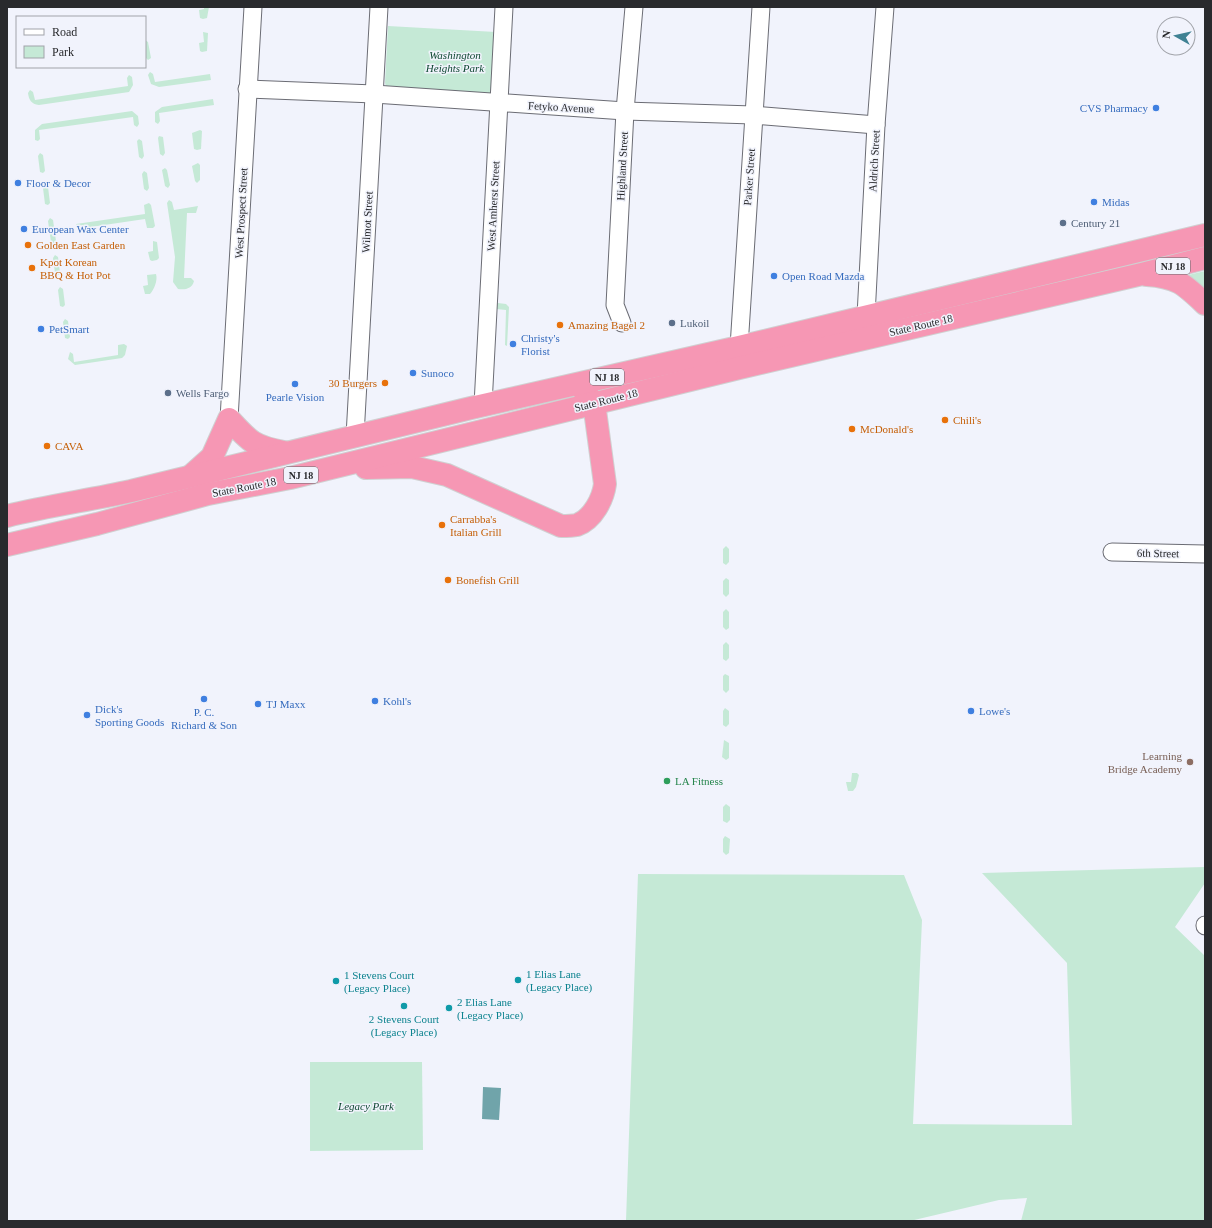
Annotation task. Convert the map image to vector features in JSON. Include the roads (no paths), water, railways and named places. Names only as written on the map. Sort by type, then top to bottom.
[{"type":"highway","name":"State Route 18","points":[[7,516],[53,505],[78,503],[483,405],[739,347],[1205,236]]},
{"type":"highway","name":"State Route 18","points":[[7,545],[97,524],[208,494],[327,468],[1205,258]]},
{"type":"highway","points":[[1142,274],[1159,276],[1182,283],[1205,304]]},
{"type":"highway","points":[[327,468],[412,467],[447,475],[561,526],[578,525],[593,513],[603,496],[604,484],[594,403],[577,383]]},
{"type":"highway","points":[[191,475],[212,457],[230,419],[244,435],[260,447],[285,453]]},
{"type":"street","name":"West Prospect Street","points":[[230,419],[247,89],[253,7]]},
{"type":"street","name":"Wilmot Street","points":[[355,436],[379,7]]},
{"type":"street","name":"West Amherst Street","points":[[483,405],[504,7]]},
{"type":"street","name":"Highland Street","points":[[622,323],[615,306],[625,111],[634,7]]},
{"type":"street","name":"Parker Street","points":[[739,347],[761,7]]},
{"type":"street","name":"Aldrich Street","points":[[866,316],[876,125],[885,7]]},
{"type":"street","name":"Fetyko Avenue","points":[[247,89],[374,94],[498,104],[625,111],[753,115],[876,125]]},
{"type":"street","name":"6th Street","points":[[1112,552],[1205,554]]},
{"type":"water","points":[[483,1087],[501,1088],[499,1120],[482,1119]]},
{"type":"place","name":"CVS Pharmacy","points":[[1156,108]]},
{"type":"place","name":"Floor & Decor","points":[[18,183]]},
{"type":"place","name":"Midas","points":[[1094,202]]},
{"type":"place","name":"Century 21","points":[[1063,223]]},
{"type":"place","name":"European Wax Center","points":[[24,229]]},
{"type":"place","name":"Golden East Garden","points":[[28,245]]},
{"type":"place","name":"Kpot Korean BBQ & Hot Pot","points":[[32,268]]},
{"type":"place","name":"Open Road Mazda","points":[[774,276]]},
{"type":"place","name":"Lukoil","points":[[672,323]]},
{"type":"place","name":"Amazing Bagel 2","points":[[560,325]]},
{"type":"place","name":"PetSmart","points":[[41,329]]},
{"type":"place","name":"Christy's Florist","points":[[513,344]]},
{"type":"place","name":"Sunoco","points":[[413,373]]},
{"type":"place","name":"30 Burgers","points":[[385,383]]},
{"type":"place","name":"Pearle Vision","points":[[295,384]]},
{"type":"place","name":"Wells Fargo","points":[[168,393]]},
{"type":"place","name":"Chili's","points":[[945,420]]},
{"type":"place","name":"McDonald's","points":[[852,429]]},
{"type":"place","name":"CAVA","points":[[47,446]]},
{"type":"place","name":"Carrabba's Italian Grill","points":[[442,525]]},
{"type":"place","name":"Bonefish Grill","points":[[448,580]]},
{"type":"place","name":"P. C. Richard & Son","points":[[204,699]]},
{"type":"place","name":"Kohl's","points":[[375,701]]},
{"type":"place","name":"TJ Maxx","points":[[258,704]]},
{"type":"place","name":"Lowe's","points":[[971,711]]},
{"type":"place","name":"Dick's Sporting Goods","points":[[87,715]]},
{"type":"place","name":"Learning Bridge Academy","points":[[1190,762]]},
{"type":"place","name":"LA Fitness","points":[[667,781]]},
{"type":"place","name":"1 Elias Lane (Legacy Place)","points":[[518,980]]},
{"type":"place","name":"1 Stevens Court (Legacy Place)","points":[[336,981]]},
{"type":"place","name":"2 Stevens Court (Legacy Place)","points":[[404,1006]]},
{"type":"place","name":"2 Elias Lane (Legacy Place)","points":[[449,1008]]},
{"type":"park label","name":"Washington Heights Park","points":[[455,61]]},
{"type":"park label","name":"Legacy Park","points":[[366,1106]]}]
